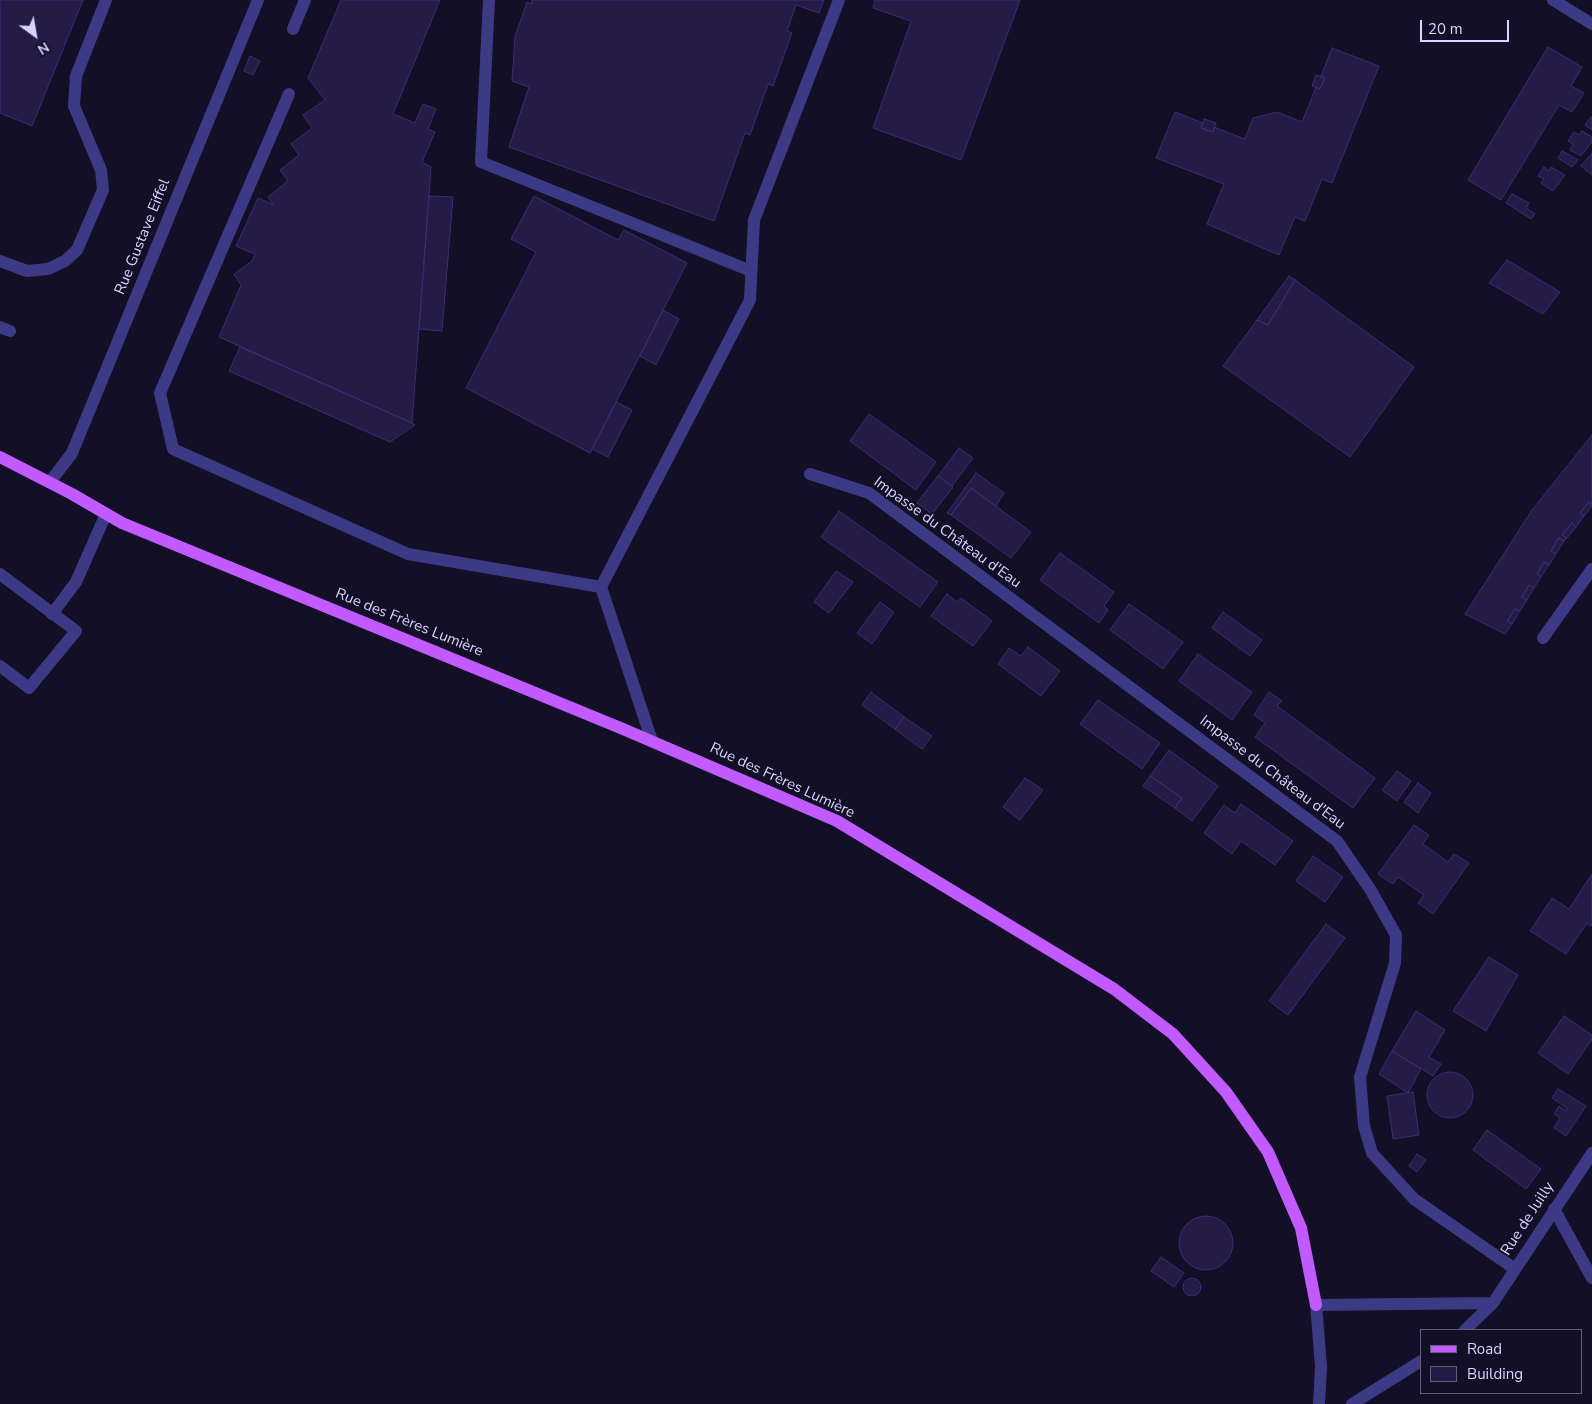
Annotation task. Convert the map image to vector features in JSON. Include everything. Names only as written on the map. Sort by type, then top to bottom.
[{"type":"main road","name":"Rue des Frères Lumière","points":[[0,457],[50,482],[122,523],[652,741],[837,821],[1114,989],[1173,1034],[1226,1092],[1268,1152],[1301,1228],[1316,1305]]},
{"type":"street","points":[[0,260],[27,271],[48,269],[65,261],[77,250],[103,190],[101,170],[74,106],[76,76],[106,0]]},
{"type":"street","name":"Rue Gustave Eiffel","points":[[50,482],[72,453],[258,0]]},
{"type":"street","points":[[293,30],[305,0]]},
{"type":"street","points":[[490,0],[481,162],[751,271]]},
{"type":"street","points":[[652,741],[600,587],[750,300],[754,220],[839,0]]},
{"type":"street","points":[[1552,0],[1592,24]]},
{"type":"street","points":[[289,94],[160,393],[173,449],[408,554],[600,587]]},
{"type":"street","name":"Impasse du Château d'Eau","points":[[810,474],[868,493],[1337,841],[1370,889],[1396,935],[1395,963],[1360,1077],[1364,1126],[1372,1152],[1414,1199],[1515,1269]]},
{"type":"street","points":[[52,614],[76,582],[106,514]]},
{"type":"street","points":[[1543,638],[1592,569]]},
{"type":"street","points":[[0,574],[76,631],[29,688],[0,666]]},
{"type":"street","name":"Rue de Juilly","points":[[1465,1329],[1493,1303],[1592,1153]]},
{"type":"street","points":[[1554,1209],[1592,1278]]},
{"type":"street","points":[[1316,1305],[1493,1303]]},
{"type":"street","name":"Rue des Frères Lumière","points":[[1316,1305],[1321,1366],[1319,1404]]},
{"type":"street","points":[[1352,1404],[1420,1362]]},
{"type":"building","points":[[0,0],[83,0],[32,126],[0,113]]},
{"type":"building","points":[[341,0],[440,0],[393,114],[415,123],[423,104],[436,109],[428,129],[435,132],[422,162],[431,167],[412,423],[219,337],[241,285],[234,274],[252,261],[255,254],[236,246],[258,198],[274,205],[268,197],[288,181],[280,170],[299,155],[291,144],[312,128],[303,115],[325,100],[308,78]]},
{"type":"building","points":[[532,0],[824,0],[819,13],[796,5],[787,31],[792,33],[773,86],[768,84],[750,135],[745,133],[714,221],[509,147],[529,87],[512,81],[515,37],[527,2],[532,4]]},
{"type":"building","points":[[875,0],[1020,0],[961,160],[873,128],[911,21],[873,8]]},
{"type":"building","points":[[1548,47],[1582,67],[1571,86],[1584,93],[1572,112],[1559,105],[1501,200],[1468,180]]},
{"type":"building","points":[[1332,48],[1379,66],[1332,183],[1322,179],[1305,221],[1295,217],[1279,255],[1207,224],[1224,184],[1156,158],[1175,112],[1203,123],[1201,128],[1213,132],[1214,127],[1245,139],[1253,118],[1277,112],[1302,122],[1316,87],[1320,89],[1325,78],[1321,76]]},
{"type":"building","points":[[250,56],[260,61],[253,75],[244,71]]},
{"type":"building","points":[[1316,75],[1325,78],[1320,89],[1312,86]]},
{"type":"building","points":[[1592,118],[1592,130],[1585,125]]},
{"type":"building","points":[[1204,119],[1216,123],[1213,132],[1201,128]]},
{"type":"building","points":[[1582,131],[1592,137],[1592,142],[1581,156],[1570,150],[1573,144],[1568,141],[1574,132],[1579,135]]},
{"type":"building","points":[[1562,151],[1578,160],[1572,167],[1558,158]]},
{"type":"building","points":[[1592,153],[1592,175],[1581,166]]},
{"type":"building","points":[[1544,167],[1549,171],[1551,167],[1565,175],[1553,191],[1541,183],[1544,179],[1538,176]]},
{"type":"building","points":[[1512,194],[1529,203],[1526,208],[1535,214],[1531,219],[1506,203]]},
{"type":"building","points":[[429,196],[453,197],[442,331],[419,329]]},
{"type":"building","points":[[534,196],[618,240],[624,230],[687,263],[590,453],[466,388],[536,252],[511,239]]},
{"type":"building","points":[[1507,260],[1560,292],[1543,314],[1489,283]]},
{"type":"building","points":[[1289,276],[1295,280],[1268,325],[1257,320]]},
{"type":"building","points":[[1295,280],[1414,367],[1350,457],[1223,366],[1257,320],[1268,325]]},
{"type":"building","points":[[663,310],[679,319],[656,365],[640,356]]},
{"type":"building","points":[[240,347],[415,425],[390,442],[229,371]]},
{"type":"building","points":[[616,402],[632,410],[608,457],[592,449]]},
{"type":"building","points":[[869,414],[936,462],[916,490],[850,441]]},
{"type":"building","points":[[1592,435],[1592,504],[1589,502],[1580,513],[1584,516],[1576,527],[1572,523],[1562,535],[1567,538],[1564,541],[1559,538],[1551,551],[1556,554],[1549,565],[1544,562],[1537,574],[1541,577],[1534,588],[1529,585],[1522,597],[1527,600],[1520,611],[1515,609],[1507,621],[1512,624],[1505,634],[1465,614],[1532,510]]},
{"type":"building","points":[[959,448],[973,458],[952,486],[938,476]]},
{"type":"building","points":[[976,473],[1004,493],[996,506],[971,488],[951,515],[947,513]]},
{"type":"building","points":[[938,476],[953,487],[932,514],[917,503]]},
{"type":"building","points":[[971,488],[1031,532],[1011,558],[951,515]]},
{"type":"building","points":[[1589,502],[1592,506],[1584,516],[1580,513]]},
{"type":"building","points":[[839,511],[938,582],[920,607],[821,537]]},
{"type":"building","points":[[1572,523],[1576,527],[1567,538],[1562,535]]},
{"type":"building","points":[[1559,538],[1564,541],[1556,554],[1551,551]]},
{"type":"building","points":[[1060,553],[1114,592],[1104,606],[1108,610],[1099,623],[1040,580]]},
{"type":"building","points":[[1544,562],[1549,565],[1541,577],[1537,574]]},
{"type":"building","points":[[836,571],[853,582],[829,613],[814,602]]},
{"type":"building","points":[[1529,585],[1534,588],[1527,600],[1522,597]]},
{"type":"building","points":[[947,594],[957,602],[961,598],[992,621],[973,646],[931,616]]},
{"type":"building","points":[[880,602],[894,612],[872,644],[857,633]]},
{"type":"building","points":[[1129,604],[1183,642],[1163,669],[1110,630]]},
{"type":"building","points":[[1515,609],[1520,611],[1512,624],[1507,621]]},
{"type":"building","points":[[1223,612],[1262,640],[1250,656],[1212,628]]},
{"type":"building","points":[[1028,647],[1060,671],[1041,696],[998,664],[1009,648],[1021,656]]},
{"type":"building","points":[[1198,654],[1252,692],[1232,720],[1179,681]]},
{"type":"building","points":[[871,692],[904,717],[895,729],[862,705]]},
{"type":"building","points":[[1269,692],[1282,701],[1277,706],[1375,778],[1353,808],[1255,737],[1265,723],[1254,715]]},
{"type":"building","points":[[1098,700],[1160,743],[1142,769],[1080,724]]},
{"type":"building","points":[[904,717],[932,736],[922,749],[895,729]]},
{"type":"building","points":[[1169,750],[1218,786],[1192,821],[1175,808],[1182,798],[1150,776]]},
{"type":"building","points":[[1397,771],[1411,781],[1397,801],[1382,790]]},
{"type":"building","points":[[1150,776],[1182,798],[1175,808],[1143,786]]},
{"type":"building","points":[[1025,778],[1043,790],[1020,820],[1003,807]]},
{"type":"building","points":[[1418,783],[1431,793],[1418,813],[1404,802]]},
{"type":"building","points":[[1241,804],[1293,841],[1275,865],[1241,841],[1232,854],[1204,833],[1224,805],[1235,813]]},
{"type":"building","points":[[1414,825],[1429,835],[1423,844],[1448,862],[1454,854],[1469,863],[1433,914],[1418,903],[1424,895],[1398,877],[1393,884],[1378,874]]},
{"type":"building","points":[[1313,856],[1343,877],[1325,902],[1296,881]]},
{"type":"building","points":[[1592,874],[1592,923],[1591,926],[1587,923],[1566,954],[1530,931],[1552,898],[1569,909]]},
{"type":"building","points":[[1326,924],[1345,938],[1288,1015],[1269,1001]]},
{"type":"building","points":[[1489,957],[1518,975],[1486,1031],[1453,1011]]},
{"type":"building","points":[[1416,1011],[1445,1030],[1429,1057],[1441,1064],[1433,1076],[1392,1051]]},
{"type":"building","points":[[1564,1016],[1592,1035],[1592,1039],[1568,1074],[1538,1053]]},
{"type":"building","points":[[1392,1051],[1421,1069],[1408,1093],[1379,1074]]},
{"type":"building","points":[[1455,1072],[1467,1078],[1472,1086],[1472,1104],[1467,1112],[1459,1117],[1445,1118],[1433,1112],[1428,1104],[1427,1090],[1433,1078],[1441,1073]]},
{"type":"building","points":[[1558,1089],[1586,1106],[1566,1136],[1554,1128],[1560,1118],[1554,1114],[1559,1106],[1566,1111],[1567,1108],[1552,1098]]},
{"type":"building","points":[[1413,1092],[1419,1135],[1393,1139],[1387,1096]]},
{"type":"building","points":[[1487,1130],[1541,1169],[1526,1189],[1473,1150]]},
{"type":"building","points":[[1417,1154],[1426,1160],[1417,1172],[1409,1166]]},
{"type":"building","points":[[1201,1216],[1211,1216],[1221,1220],[1229,1228],[1233,1243],[1229,1258],[1221,1266],[1211,1270],[1201,1270],[1191,1266],[1183,1258],[1179,1248],[1179,1238],[1183,1228],[1191,1220]]},
{"type":"building","points":[[1161,1257],[1184,1273],[1174,1287],[1151,1271]]},
{"type":"building","points":[[1192,1278],[1198,1281],[1201,1287],[1198,1293],[1192,1296],[1186,1293],[1183,1287],[1186,1281]]}]
